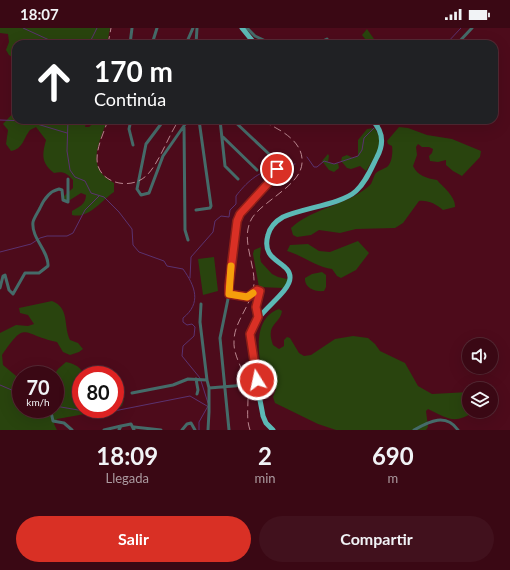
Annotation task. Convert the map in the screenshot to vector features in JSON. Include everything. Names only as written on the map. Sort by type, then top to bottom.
[{"type":"highway","points":[[242,29],[252,40]]},
{"type":"highway","points":[[273,430],[266,424],[263,416],[250,340],[252,329],[258,317],[287,286],[290,280],[288,271],[269,254],[266,242],[270,230],[278,220],[288,215],[347,197],[355,192],[364,181],[380,151],[382,139],[378,126]]},
{"type":"street","points":[[130,40],[132,28]]},
{"type":"street","points":[[153,40],[157,28]]},
{"type":"street","points":[[188,40],[193,28]]},
{"type":"street","points":[[196,40],[197,28]]},
{"type":"street","points":[[461,40],[472,28]]},
{"type":"street","points":[[242,29],[248,29],[255,36],[264,40]]},
{"type":"street","points":[[131,124],[129,129],[133,145]]},
{"type":"street","points":[[161,124],[144,149],[137,189],[141,196],[149,193],[163,156],[184,124]]},
{"type":"street","points":[[184,124],[185,230],[188,240]]},
{"type":"street","points":[[196,210],[210,208],[211,206],[200,124]]},
{"type":"street","points":[[220,124],[225,166],[238,179]]},
{"type":"street","points":[[228,430],[220,338],[229,294],[237,221],[240,214],[272,179],[277,169],[275,162],[269,154],[237,124]]},
{"type":"street","points":[[222,137],[257,170]]},
{"type":"street","points":[[0,288],[3,276],[5,275],[9,290],[14,294],[25,273],[39,273],[48,266],[47,260],[35,235],[33,222],[44,200],[55,190],[62,190],[63,200],[68,202],[68,179]]},
{"type":"street","points":[[229,294],[248,297],[259,290],[256,307],[258,317]]},
{"type":"street","points":[[201,304],[200,322],[206,380],[209,387],[208,430]]},
{"type":"street","points":[[132,393],[173,385],[188,379],[206,380]]},
{"type":"street","points":[[197,379],[197,394]]},
{"type":"street","points":[[209,387],[246,385]]},
{"type":"street","points":[[52,418],[53,421],[64,423],[72,430]]},
{"type":"street","points":[[414,430],[442,419],[450,421],[458,430]]},
{"type":"street","points":[[182,430],[187,424],[191,423],[195,430]]},
{"type":"street","points":[[104,430],[131,424],[134,428],[161,430]]},
{"type":"street","points":[[120,430],[121,426]]},
{"type":"green space","points":[[0,28],[110,28],[108,40],[12,40],[12,57],[6,50],[9,42],[8,34],[0,33]]},
{"type":"green space","points":[[367,29],[374,39],[366,40],[362,35]]},
{"type":"green space","points":[[12,114],[12,124],[86,124],[85,127],[89,127],[92,124],[106,124],[98,147],[97,163],[105,177],[114,183],[114,192],[89,212],[78,216],[72,215],[72,211],[80,207],[85,201],[86,195],[81,193],[70,200],[64,200],[63,197],[73,188],[73,180],[65,173],[54,173],[47,166],[43,154],[46,140],[36,127],[30,130],[18,148],[11,151],[6,144],[8,130],[3,124]]},
{"type":"green space","points":[[399,127],[408,128],[427,135],[452,139],[481,151],[480,157],[462,176],[446,165],[446,160],[438,162],[430,161],[429,156],[433,149],[429,147],[422,147],[418,144],[416,147],[417,155],[413,166],[417,172],[423,176],[437,180],[451,196],[455,203],[455,207],[443,210],[432,203],[419,201],[403,223],[395,228],[356,229],[340,233],[319,230],[311,235],[297,237],[293,235],[291,228],[299,221],[360,193],[370,185],[376,173],[387,167],[390,163],[392,146],[388,144],[387,141]]},
{"type":"green space","points":[[374,128],[378,133],[378,150],[366,171],[360,166],[351,169],[347,168],[341,161],[342,157],[347,155],[353,158],[358,156],[358,140],[367,129]]},
{"type":"green space","points":[[328,154],[328,162],[334,164],[338,163],[339,168],[334,172],[329,170],[322,161]]},
{"type":"green space","points":[[358,241],[369,253],[356,270],[341,278],[337,276],[332,269],[321,266],[287,251],[290,245],[308,244],[319,251],[330,252]]},
{"type":"green space","points":[[261,247],[261,262],[272,274],[289,281],[283,288],[259,287],[253,254],[254,250]]},
{"type":"green space","points":[[214,257],[218,291],[203,295],[198,259]]},
{"type":"green space","points":[[322,272],[326,275],[326,287],[324,291],[317,291],[308,287],[305,278],[312,274]]},
{"type":"green space","points":[[52,301],[58,304],[64,312],[70,340],[78,343],[83,349],[70,355],[63,352],[57,342],[25,332],[16,337],[2,355],[3,365],[12,372],[12,418],[63,418],[57,419],[54,424],[57,430],[0,430],[0,333],[16,325],[28,326],[34,324],[28,315],[20,313],[19,308]]},
{"type":"green space","points":[[279,309],[282,311],[281,316],[272,328],[271,332],[273,345],[279,349],[284,346],[284,340],[287,337],[290,338],[299,353],[304,356],[311,355],[335,339],[353,336],[368,338],[380,351],[405,363],[418,386],[432,394],[462,392],[462,418],[447,418],[428,409],[426,411],[428,427],[426,430],[336,430],[318,424],[275,403],[273,397],[276,389],[266,379],[261,369],[259,345],[260,330],[267,317],[272,312]]},
{"type":"green space","points":[[66,362],[77,366],[72,366],[72,416],[64,418],[64,366],[61,366]]},
{"type":"waterway","points":[[23,28],[49,40]]},
{"type":"waterway","points":[[91,40],[97,28]]},
{"type":"waterway","points":[[450,40],[461,28]]},
{"type":"waterway","points":[[0,120],[12,120]]},
{"type":"waterway","points":[[37,124],[67,133]]},
{"type":"waterway","points":[[68,124],[67,151],[70,170],[75,177],[85,181],[91,193],[104,197],[119,212],[132,229],[133,245],[139,252],[164,261],[167,266],[183,269],[191,282],[195,294],[195,300],[193,306],[183,318],[183,322],[187,325],[192,324],[195,327],[194,336],[183,346],[182,356],[200,378]]},
{"type":"waterway","points":[[307,157],[314,167],[317,167],[324,161],[334,164],[358,156],[362,150],[364,138],[374,128]]},
{"type":"waterway","points":[[281,166],[295,164]]},
{"type":"waterway","points":[[190,278],[191,257],[213,232],[215,221],[221,216],[229,217],[230,210],[236,204],[236,196],[248,182],[263,172],[274,170]]},
{"type":"waterway","points":[[0,252],[31,244],[40,238],[47,236],[67,236],[73,233],[85,210],[99,196]]},
{"type":"waterway","points":[[201,381],[208,403]]},
{"type":"waterway","points":[[0,385],[12,390]]},
{"type":"waterway","points":[[64,408],[84,411],[114,411],[190,396],[207,406]]},
{"type":"waterway","points":[[199,430],[199,422],[208,406]]},
{"type":"railway","points":[[109,40],[111,28]]},
{"type":"railway","points":[[107,124],[98,149],[98,167],[102,174],[108,179],[123,184],[139,181],[151,171],[177,124]]},
{"type":"railway","points":[[250,430],[248,419],[247,385],[234,347],[237,327],[253,292],[254,284],[247,234],[252,218],[258,211],[289,185],[300,171],[302,163],[299,148],[294,141],[281,131],[268,124]]},
{"type":"slow traffic","points":[[231,266],[229,294],[247,297],[253,293]]},
{"type":"route","points":[[257,380],[250,334],[258,317],[256,303],[260,291],[257,290],[248,297],[237,296],[229,294],[229,286],[237,221],[240,214],[272,179],[277,169]]}]
